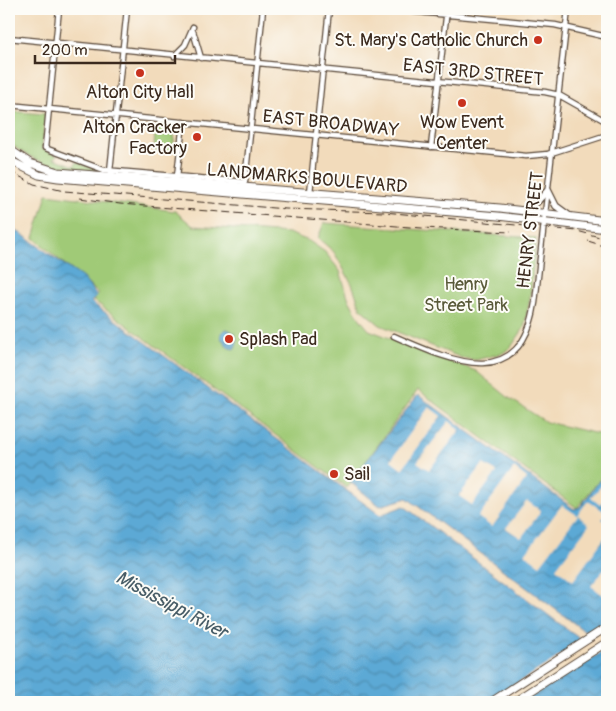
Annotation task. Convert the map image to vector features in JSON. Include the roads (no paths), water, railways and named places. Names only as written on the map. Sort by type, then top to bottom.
[{"type":"highway","name":"LANDMARKS BOULEVARD","points":[[9,149],[30,163],[58,172],[522,210],[607,221]]},
{"type":"highway","name":"LANDMARKS BOULEVARD","points":[[9,160],[40,175],[67,179],[545,221],[607,229]]},
{"type":"highway","points":[[491,702],[607,626]]},
{"type":"highway","points":[[514,702],[607,642]]},
{"type":"main road","points":[[522,210],[537,202],[548,190],[556,206],[571,217]]},
{"type":"street","points":[[59,9],[45,148],[99,169],[110,171],[245,182],[263,9]]},
{"type":"street","points":[[110,171],[127,9]]},
{"type":"street","points":[[310,193],[329,9]]},
{"type":"street","points":[[385,9],[566,28],[607,37]]},
{"type":"street","points":[[431,147],[447,9]]},
{"type":"street","name":"HENRY STREET","points":[[394,336],[464,364],[495,362],[510,354],[521,343],[531,323],[546,213],[568,9]]},
{"type":"street","points":[[174,56],[185,45],[193,27],[201,58]]},
{"type":"street","name":"EAST 3RD STREET","points":[[9,38],[545,92],[559,95]]},
{"type":"street","points":[[559,95],[607,122]]},
{"type":"street","name":"EAST BROADWAY","points":[[10,106],[523,155],[552,153],[607,135]]},
{"type":"street","points":[[177,177],[183,122]]},
{"type":"water","name":"Mississippi River","points":[[9,225],[83,278],[97,296],[91,302],[380,515],[404,506],[580,639],[587,633],[407,498],[380,506],[350,482],[418,395],[574,509],[580,507],[600,480],[607,485],[607,702],[9,702]]},
{"type":"water","name":"Splash Pad","points":[[226,329],[235,334],[237,343],[234,349],[229,348],[221,338],[221,333]]},
{"type":"railway","points":[[9,171],[34,184],[64,191],[286,209],[384,212],[577,231],[607,239]]},
{"type":"railway","points":[[80,198],[120,204],[422,228],[511,232]]},
{"type":"railway","points":[[588,241],[607,247]]},
{"type":"place","name":"St. Mary's Catholic Church","points":[[538,40]]},
{"type":"place","name":"Alton City Hall","points":[[140,73]]},
{"type":"place","name":"Wow Event Center","points":[[462,103]]},
{"type":"place","name":"Alton Cracker Factory","points":[[197,137]]},
{"type":"place","name":"Splash Pad","points":[[229,339]]},
{"type":"place","name":"Sail","points":[[334,474]]},
{"type":"park label","name":"Henry Street Park","points":[[466,294]]}]
